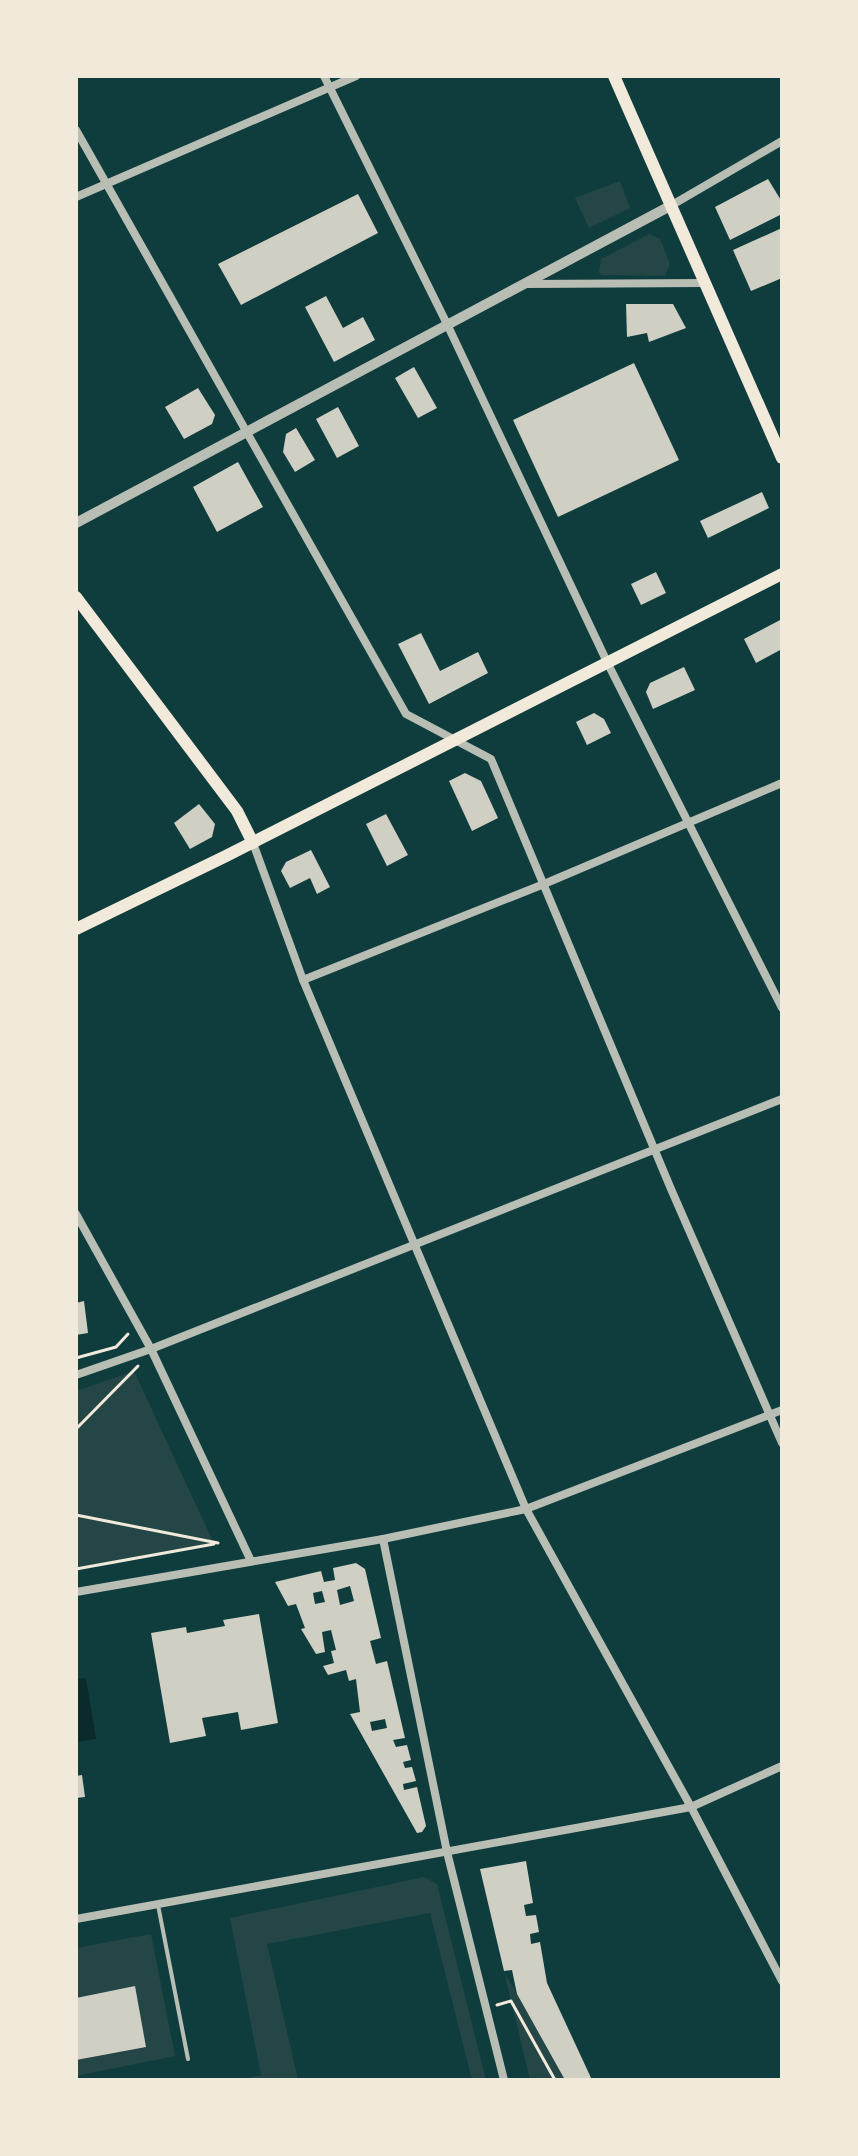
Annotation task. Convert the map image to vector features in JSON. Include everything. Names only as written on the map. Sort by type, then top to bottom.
[{"type":"main road","points":[[614,76],[782,458]]},
{"type":"main road","points":[[76,929],[253,843],[782,574]]},
{"type":"main road","points":[[76,597],[237,811],[253,843]]},
{"type":"street","points":[[324,76],[447,324],[608,664],[782,1008]]},
{"type":"street","points":[[76,197],[356,76]]},
{"type":"street","points":[[76,130],[406,714],[491,759],[782,1443]]},
{"type":"street","points":[[76,523],[526,284],[782,141]]},
{"type":"street","points":[[526,284],[706,283]]},
{"type":"street","points":[[303,980],[544,884],[782,783]]},
{"type":"street","points":[[253,843],[303,980],[526,1509],[691,1807],[782,1981]]},
{"type":"street","points":[[76,1375],[151,1349],[782,1099]]},
{"type":"street","points":[[76,1214],[151,1349],[251,1561]]},
{"type":"street","points":[[76,1592],[383,1539],[526,1509],[782,1410]]},
{"type":"street","points":[[383,1539],[447,1852],[504,2080]]},
{"type":"street","points":[[76,1919],[691,1807],[782,1766]]},
{"type":"lane","points":[[158,1905],[188,2059]]},
{"type":"path","points":[[76,1358],[116,1347],[128,1334]]},
{"type":"path","points":[[76,1429],[141,1363],[128,1367]]},
{"type":"path","points":[[76,1515],[218,1543],[76,1569]]},
{"type":"path","points":[[486,2009],[511,2001],[555,2080]]},
{"type":"shaded area","points":[[620,181],[630,208],[589,228],[575,198]]},
{"type":"shaded area","points":[[649,234],[660,239],[670,264],[665,276],[602,275],[599,272],[601,259]]},
{"type":"shaded area","points":[[134,1371],[214,1544],[76,1568],[76,1391]]},
{"type":"shaded area","points":[[86,1678],[96,1739],[76,1742],[76,1679]]},
{"type":"shaded area","points":[[424,1877],[437,1884],[486,2080],[472,2080],[430,1913],[267,1944],[298,2080],[240,2080],[261,2075],[230,1918]]},
{"type":"shaded area","points":[[151,1934],[175,2056],[76,2076],[76,2060],[135,1987],[76,1998],[76,1948]]},
{"type":"shaded area","points":[[504,1971],[565,2080],[530,2080]]},
{"type":"building","points":[[768,179],[782,202],[782,214],[730,240],[715,207]]},
{"type":"building","points":[[358,194],[378,233],[241,305],[218,264]]},
{"type":"building","points":[[782,228],[782,278],[751,291],[733,250]]},
{"type":"building","points":[[326,296],[343,328],[363,317],[375,340],[334,362],[305,307]]},
{"type":"building","points":[[626,304],[673,304],[686,328],[649,342],[647,333],[627,337]]},
{"type":"building","points":[[634,363],[679,460],[558,517],[513,420]]},
{"type":"building","points":[[414,367],[437,408],[418,418],[395,378]]},
{"type":"building","points":[[198,388],[215,415],[212,424],[184,439],[165,407]]},
{"type":"building","points":[[338,407],[359,446],[337,458],[316,419]]},
{"type":"building","points":[[296,428],[315,460],[295,472],[283,452],[286,434]]},
{"type":"building","points":[[238,462],[263,507],[217,532],[193,487]]},
{"type":"building","points":[[762,492],[769,508],[708,538],[700,521]]},
{"type":"building","points":[[656,572],[666,593],[641,605],[631,584]]},
{"type":"building","points":[[782,619],[782,649],[756,663],[744,639]]},
{"type":"building","points":[[421,633],[440,671],[478,652],[488,673],[429,704],[398,644]]},
{"type":"building","points":[[684,667],[695,690],[653,709],[646,692],[650,683]]},
{"type":"building","points":[[594,713],[604,719],[611,733],[587,745],[576,722]]},
{"type":"building","points":[[465,773],[481,781],[498,818],[472,831],[449,781]]},
{"type":"building","points":[[199,804],[215,824],[212,837],[190,849],[174,823]]},
{"type":"building","points":[[386,814],[408,855],[387,866],[366,824]]},
{"type":"building","points":[[311,850],[330,887],[317,894],[310,878],[290,888],[281,871],[286,862]]},
{"type":"building","points":[[84,1301],[88,1333],[76,1335],[76,1303]]},
{"type":"building","points":[[356,1563],[365,1569],[381,1638],[370,1641],[376,1664],[387,1661],[405,1738],[393,1740],[396,1747],[407,1745],[411,1760],[403,1762],[405,1768],[412,1767],[416,1781],[403,1784],[404,1790],[417,1787],[426,1826],[422,1832],[417,1833],[350,1714],[360,1712],[356,1679],[349,1681],[346,1670],[328,1675],[323,1666],[334,1663],[331,1651],[336,1650],[331,1630],[322,1632],[325,1652],[316,1654],[301,1629],[305,1628],[296,1604],[288,1606],[275,1582],[321,1571],[324,1582],[335,1580],[333,1568]],"holes":[[[350,1586],[354,1601],[340,1605],[337,1590]],[[322,1591],[325,1602],[315,1604],[313,1593]],[[385,1719],[387,1728],[372,1731],[370,1722]]]},
{"type":"building","points":[[259,1614],[278,1723],[241,1730],[238,1712],[202,1718],[206,1736],[170,1743],[151,1633],[186,1627],[187,1633],[225,1626],[223,1620]]},
{"type":"building","points":[[82,1775],[85,1797],[76,1798],[76,1776]]},
{"type":"building","points":[[526,1861],[533,1903],[524,1905],[526,1916],[536,1915],[539,1932],[530,1934],[531,1944],[540,1942],[547,1983],[592,2080],[565,2080],[517,1994],[512,1970],[504,1971],[480,1869]]},
{"type":"building","points":[[135,1986],[146,2047],[76,2060],[76,1998]]}]
